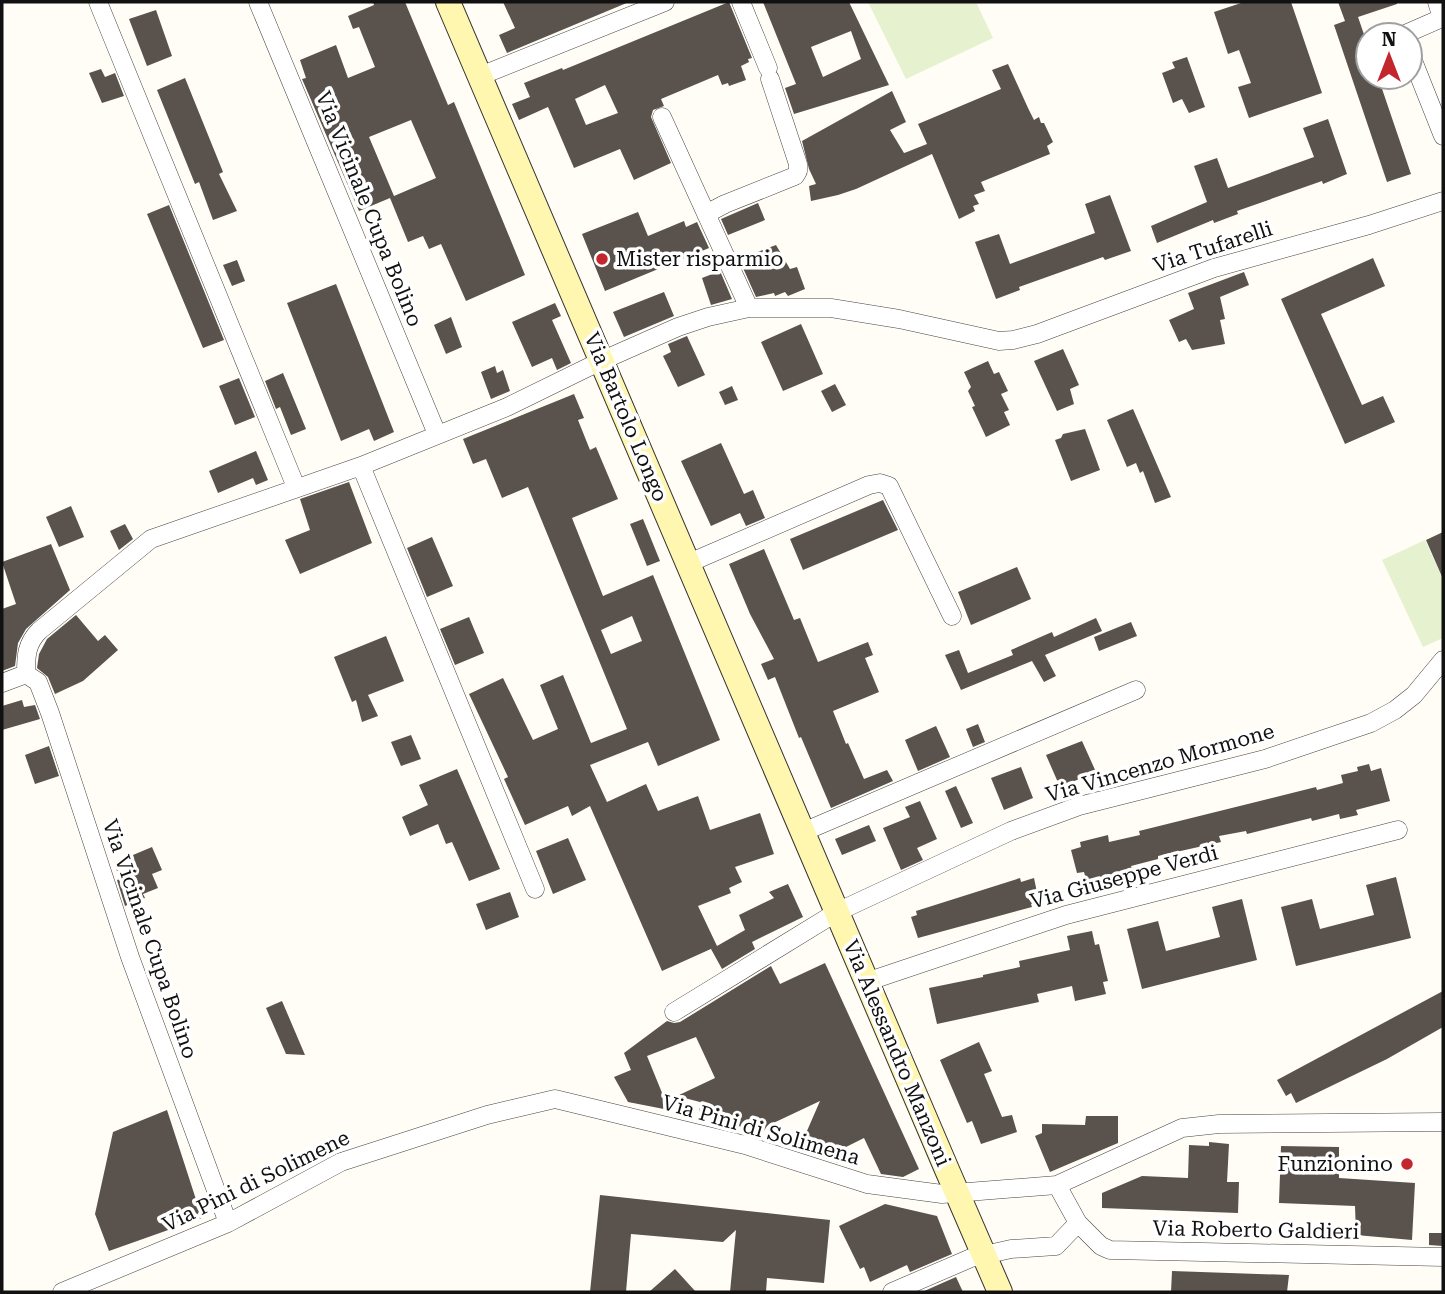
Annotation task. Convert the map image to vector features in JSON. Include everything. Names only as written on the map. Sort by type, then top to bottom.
[{"type":"street","points":[[98,2],[301,485]]},
{"type":"street","points":[[109,2],[301,485]]},
{"type":"street","name":"Via Vicinale Cupa Bolino","points":[[258,2],[437,434]]},
{"type":"street","name":"Via Bartolo Longo","points":[[448,2],[837,912]]},
{"type":"street","points":[[480,76],[665,2]]},
{"type":"street","points":[[706,214],[795,176],[798,171],[769,73],[741,2]]},
{"type":"street","points":[[1424,26],[1442,18],[1437,2]]},
{"type":"street","points":[[1424,88],[1443,136]]},
{"type":"street","points":[[2,683],[26,674],[26,653],[30,640],[151,539],[361,466],[508,407],[678,327],[749,308],[662,117]]},
{"type":"street","name":"Via Tufarelli","points":[[749,308],[831,308],[899,319],[999,341],[1037,334],[1214,268],[1369,225],[1443,201]]},
{"type":"street","points":[[361,466],[535,889]]},
{"type":"street","points":[[689,562],[869,485],[880,483],[888,486],[952,616]]},
{"type":"street","name":"Via Vincenzo Mormone","points":[[837,912],[998,837],[1079,806],[1265,759],[1371,723],[1395,710],[1414,695],[1443,660]]},
{"type":"street","name":"Via Vicinale Cupa Bolino","points":[[26,674],[38,682],[50,713],[131,962],[228,1223]]},
{"type":"street","points":[[803,832],[1136,690]]},
{"type":"street","name":"Via Giuseppe Verdi","points":[[866,982],[1066,915],[1398,830]]},
{"type":"street","points":[[674,1012],[837,912]]},
{"type":"street","name":"Via Alessandro Manzoni","points":[[837,912],[1000,1292]]},
{"type":"street","name":"Via Pini di Solimene","points":[[62,1292],[228,1223],[341,1163],[487,1115],[555,1099]]},
{"type":"street","name":"Via Pini di Solimena","points":[[555,1099],[745,1145],[867,1184],[957,1194]]},
{"type":"street","points":[[957,1194],[1057,1185],[1182,1128],[1219,1124],[1443,1122]]},
{"type":"street","points":[[892,1292],[971,1258],[1011,1249],[1056,1246],[1078,1223],[1057,1185]]},
{"type":"street","name":"Via Roberto Galdieri","points":[[1078,1223],[1101,1246],[1110,1250],[1443,1257]]},
{"type":"green space","points":[[868,2],[976,2],[993,38],[906,79]]},
{"type":"green space","points":[[1425,540],[1443,579],[1443,638],[1423,647],[1382,560]]},
{"type":"building","points":[[373,2],[405,2],[448,105],[454,102],[525,275],[466,301],[441,244],[429,249],[423,236],[408,242],[390,198],[359,211],[302,79],[306,78],[300,60],[336,45],[348,78],[375,67],[359,27],[353,29],[348,16],[374,5]],"holes":[[[411,120],[436,178],[394,196],[369,137]]]},
{"type":"building","points":[[503,2],[629,2],[507,53],[499,35],[515,28]]},
{"type":"building","points":[[729,2],[752,58],[741,66],[746,80],[729,86],[728,83],[722,85],[718,75],[661,99],[664,106],[653,110],[651,117],[671,163],[634,180],[620,149],[574,168],[548,107],[519,120],[512,104],[530,97],[524,83],[562,68],[563,70]],"holes":[[[605,85],[618,113],[586,125],[575,99]]]},
{"type":"building","points":[[763,2],[849,2],[889,85],[794,114],[785,88],[796,84]],"holes":[[[851,31],[861,59],[823,77],[811,47]]]},
{"type":"building","points":[[1244,2],[1291,2],[1322,93],[1249,118],[1238,87],[1251,83],[1239,50],[1228,54],[1214,12]]},
{"type":"building","points":[[1338,2],[1397,2],[1358,17],[1359,21],[1354,21],[1354,84],[1334,25],[1345,21]]},
{"type":"building","points":[[156,10],[172,56],[147,66],[129,19]]},
{"type":"building","points":[[1187,57],[1205,107],[1189,113],[1182,99],[1173,103],[1162,73],[1175,68],[1172,62]]},
{"type":"building","points":[[1008,64],[1034,120],[1039,117],[1053,142],[1047,146],[1050,154],[981,182],[985,191],[974,195],[979,204],[973,206],[975,211],[959,219],[932,154],[856,189],[811,201],[809,186],[816,184],[802,141],[892,91],[906,122],[890,130],[904,153],[907,152],[927,144],[918,124],[1001,89],[992,70]]},
{"type":"building","points":[[101,69],[105,77],[115,73],[124,96],[102,103],[89,73]]},
{"type":"building","points":[[185,78],[223,172],[219,174],[237,211],[213,220],[199,182],[195,184],[157,90]]},
{"type":"building","points":[[1356,91],[1383,91],[1411,174],[1387,182]]},
{"type":"building","points":[[1328,119],[1347,174],[1237,211],[1238,214],[1214,223],[1213,220],[1157,243],[1151,226],[1207,202],[1194,166],[1217,158],[1228,188],[1314,157],[1303,128]]},
{"type":"building","points":[[1110,195],[1131,251],[1105,260],[1103,257],[1019,287],[1020,290],[996,299],[975,242],[999,234],[1010,264],[1095,233],[1085,204]]},
{"type":"building","points":[[758,203],[765,220],[728,235],[721,219]]},
{"type":"building","points":[[169,205],[224,340],[203,348],[147,214]]},
{"type":"building","points":[[638,212],[648,236],[684,221],[686,227],[697,222],[709,248],[605,291],[582,234]]},
{"type":"building","points":[[776,245],[790,269],[797,267],[805,289],[788,296],[785,292],[775,296],[774,293],[756,297],[739,259]]},
{"type":"building","points":[[1373,258],[1385,286],[1321,314],[1362,405],[1383,396],[1395,422],[1345,444],[1281,299]]},
{"type":"building","points":[[237,260],[245,281],[232,286],[223,265]]},
{"type":"building","points":[[720,271],[732,299],[711,305],[702,278]]},
{"type":"building","points":[[1244,272],[1249,285],[1220,297],[1225,319],[1220,320],[1225,344],[1192,350],[1186,339],[1179,342],[1169,320],[1194,309],[1188,293]]},
{"type":"building","points":[[336,284],[394,432],[374,441],[369,429],[341,441],[287,303]]},
{"type":"building","points":[[664,292],[674,316],[624,337],[613,312]]},
{"type":"building","points":[[555,303],[561,316],[552,320],[571,363],[557,370],[552,358],[532,367],[512,322]]},
{"type":"building","points":[[451,317],[462,347],[446,354],[434,325]]},
{"type":"building","points":[[801,324],[823,374],[783,391],[761,342]]},
{"type":"building","points":[[687,336],[705,375],[678,387],[663,356],[671,352],[668,344]]},
{"type":"building","points":[[1063,349],[1079,385],[1070,389],[1074,404],[1057,411],[1034,361]]},
{"type":"building","points":[[988,361],[994,374],[999,372],[1008,391],[1001,394],[1009,410],[1004,412],[1010,425],[986,437],[972,407],[975,406],[968,391],[971,387],[964,372]]},
{"type":"building","points":[[495,366],[497,373],[503,370],[510,391],[491,399],[481,372]]},
{"type":"building","points":[[283,373],[306,429],[291,435],[280,407],[276,409],[265,381]]},
{"type":"building","points":[[239,378],[255,417],[235,425],[219,386]]},
{"type":"building","points":[[835,384],[846,405],[832,412],[821,391]]},
{"type":"building","points":[[732,386],[738,400],[725,405],[719,392]]},
{"type":"building","points":[[574,394],[584,418],[578,420],[590,450],[596,447],[618,499],[572,518],[603,596],[653,575],[720,740],[658,766],[648,742],[590,765],[607,802],[646,784],[658,811],[698,796],[710,830],[760,813],[774,854],[735,867],[742,882],[729,888],[731,893],[698,906],[717,946],[745,930],[739,915],[774,898],[769,892],[788,884],[803,917],[752,942],[755,949],[722,969],[711,949],[713,948],[662,971],[590,806],[572,816],[568,806],[525,825],[504,779],[508,777],[469,694],[503,678],[533,740],[558,729],[540,685],[563,675],[591,743],[627,729],[528,487],[502,498],[486,459],[473,464],[463,439]],"holes":[[[632,616],[642,641],[611,654],[601,630]]]},
{"type":"building","points":[[1133,409],[1171,497],[1155,503],[1143,471],[1140,473],[1136,463],[1127,467],[1107,420]]},
{"type":"building","points":[[1085,429],[1100,470],[1071,481],[1055,440],[1063,434]]},
{"type":"building","points":[[721,443],[744,494],[753,490],[765,518],[746,526],[740,513],[711,526],[681,461]]},
{"type":"building","points":[[256,451],[268,480],[256,485],[253,478],[218,493],[209,471]]},
{"type":"building","points":[[349,482],[372,543],[300,574],[285,540],[310,530],[300,499]]},
{"type":"building","points":[[883,500],[898,530],[803,570],[790,539]]},
{"type":"building","points":[[71,506],[84,537],[59,547],[46,517]]},
{"type":"building","points":[[643,519],[660,561],[647,566],[630,524]]},
{"type":"building","points":[[125,524],[133,539],[119,550],[110,531]]},
{"type":"building","points":[[1443,532],[1443,579],[1426,540]]},
{"type":"building","points":[[432,537],[453,586],[427,597],[407,548]]},
{"type":"building","points":[[51,544],[70,590],[26,629],[18,643],[15,666],[2,671],[2,609],[16,604],[2,562]]},
{"type":"building","points":[[764,549],[794,620],[800,618],[818,662],[868,642],[873,655],[865,658],[879,692],[833,711],[864,779],[887,770],[893,781],[831,808],[775,677],[768,680],[761,664],[774,659],[750,614],[729,564]]},
{"type":"building","points":[[1017,567],[1031,599],[971,625],[958,592]]},
{"type":"building","points":[[76,615],[98,641],[105,635],[118,650],[83,681],[55,694],[48,677],[37,668],[39,654],[47,639]]},
{"type":"building","points":[[469,617],[484,653],[455,665],[440,629]]},
{"type":"building","points":[[1096,618],[1102,631],[1045,655],[1056,676],[1044,682],[1032,661],[961,690],[945,655],[959,650],[968,673],[1013,655],[1011,650],[1052,632],[1054,637]]},
{"type":"building","points":[[1131,622],[1137,636],[1099,651],[1094,637]]},
{"type":"building","points":[[386,636],[404,681],[368,695],[378,716],[362,722],[356,700],[352,702],[334,657]]},
{"type":"building","points":[[22,700],[24,707],[35,705],[40,719],[2,730],[2,706]]},
{"type":"building","points":[[978,724],[985,742],[973,747],[966,729]]},
{"type":"building","points":[[936,726],[950,757],[918,771],[905,740]]},
{"type":"building","points":[[411,735],[421,759],[401,766],[391,742]]},
{"type":"building","points":[[1082,741],[1096,772],[1060,787],[1046,755]]},
{"type":"building","points":[[49,746],[59,776],[35,784],[25,755]]},
{"type":"building","points":[[1369,764],[1371,771],[1381,768],[1390,801],[1356,810],[1358,815],[1340,819],[1339,814],[1312,821],[1311,818],[1247,834],[1246,831],[1219,836],[1221,842],[1158,856],[1158,859],[1131,866],[1133,872],[1087,883],[1084,872],[1077,873],[1071,850],[1081,847],[1080,842],[1108,835],[1109,842],[1140,835],[1139,831],[1316,787],[1317,790],[1343,783],[1341,775],[1358,771],[1357,767]]},
{"type":"building","points":[[1021,767],[1033,798],[1004,810],[991,778]]},
{"type":"building","points":[[457,769],[500,869],[469,881],[452,842],[446,844],[438,824],[410,836],[402,817],[428,805],[419,785]]},
{"type":"building","points":[[956,786],[973,823],[961,828],[945,791]]},
{"type":"building","points":[[920,801],[937,839],[917,848],[923,860],[901,870],[883,828],[910,817],[905,807]]},
{"type":"building","points":[[869,825],[876,841],[842,855],[835,839]]},
{"type":"building","points":[[568,838],[586,880],[553,894],[536,851]]},
{"type":"building","points":[[152,847],[162,870],[152,874],[158,888],[143,894],[145,898],[125,906],[114,863]]},
{"type":"building","points":[[1396,877],[1411,938],[1296,966],[1281,907],[1312,899],[1320,929],[1374,915],[1366,885]]},
{"type":"building","points":[[1020,878],[1021,882],[1034,878],[1039,902],[1031,904],[1032,907],[918,938],[911,917],[917,915],[916,911]]},
{"type":"building","points":[[510,892],[519,917],[486,930],[476,904]]},
{"type":"building","points":[[1242,899],[1257,960],[1142,989],[1127,929],[1158,921],[1166,951],[1220,937],[1212,907]]},
{"type":"building","points":[[1092,931],[1095,945],[1099,944],[1108,981],[1103,982],[1106,994],[1075,1001],[1072,986],[1037,994],[1039,1002],[937,1024],[929,988],[983,977],[1020,967],[1019,961],[1070,950],[1067,936]]},
{"type":"building","points":[[825,963],[919,1169],[903,1177],[881,1174],[864,1138],[844,1148],[838,1163],[800,1147],[820,1101],[767,1126],[762,1134],[699,1116],[700,1102],[677,1096],[715,1078],[696,1037],[647,1056],[669,1110],[628,1102],[614,1077],[631,1070],[624,1053],[667,1021],[680,1022],[771,966],[780,984]]},
{"type":"building","points":[[1443,991],[1443,1027],[1387,1059],[1296,1103],[1291,1093],[1286,1096],[1277,1080]]},
{"type":"building","points":[[282,1001],[305,1055],[286,1054],[266,1008]]},
{"type":"building","points":[[979,1042],[992,1071],[984,1074],[1002,1117],[1012,1115],[1017,1132],[981,1144],[972,1121],[967,1123],[940,1060]]},
{"type":"building","points":[[167,1110],[202,1218],[109,1251],[95,1214],[113,1132]]},
{"type":"building","points":[[1086,1116],[1118,1116],[1118,1143],[1050,1172],[1035,1136],[1042,1133],[1042,1124],[1085,1125]]},
{"type":"building","points":[[1209,1142],[1229,1144],[1227,1182],[1239,1182],[1238,1213],[1102,1208],[1102,1193],[1142,1176],[1188,1178],[1189,1145],[1209,1146]]},
{"type":"building","points":[[1281,1146],[1339,1147],[1339,1178],[1415,1183],[1412,1240],[1356,1235],[1355,1206],[1279,1203]]},
{"type":"building","points":[[600,1195],[830,1220],[824,1283],[767,1278],[766,1292],[730,1292],[736,1230],[723,1242],[631,1234],[626,1292],[590,1292]]},
{"type":"building","points":[[885,1204],[937,1216],[952,1254],[910,1272],[907,1265],[870,1282],[864,1267],[860,1269],[839,1226]]},
{"type":"building","points":[[1429,1233],[1443,1233],[1443,1246],[1429,1245]]},
{"type":"building","points":[[675,1269],[696,1292],[649,1292]]},
{"type":"building","points":[[1172,1271],[1289,1275],[1287,1292],[1171,1292]]},
{"type":"building","points":[[956,1277],[963,1292],[922,1292]]},
{"type":"place","name":"Mister risparmio","points":[[602,259]]},
{"type":"place","name":"Funzionino","points":[[1407,1164]]}]
